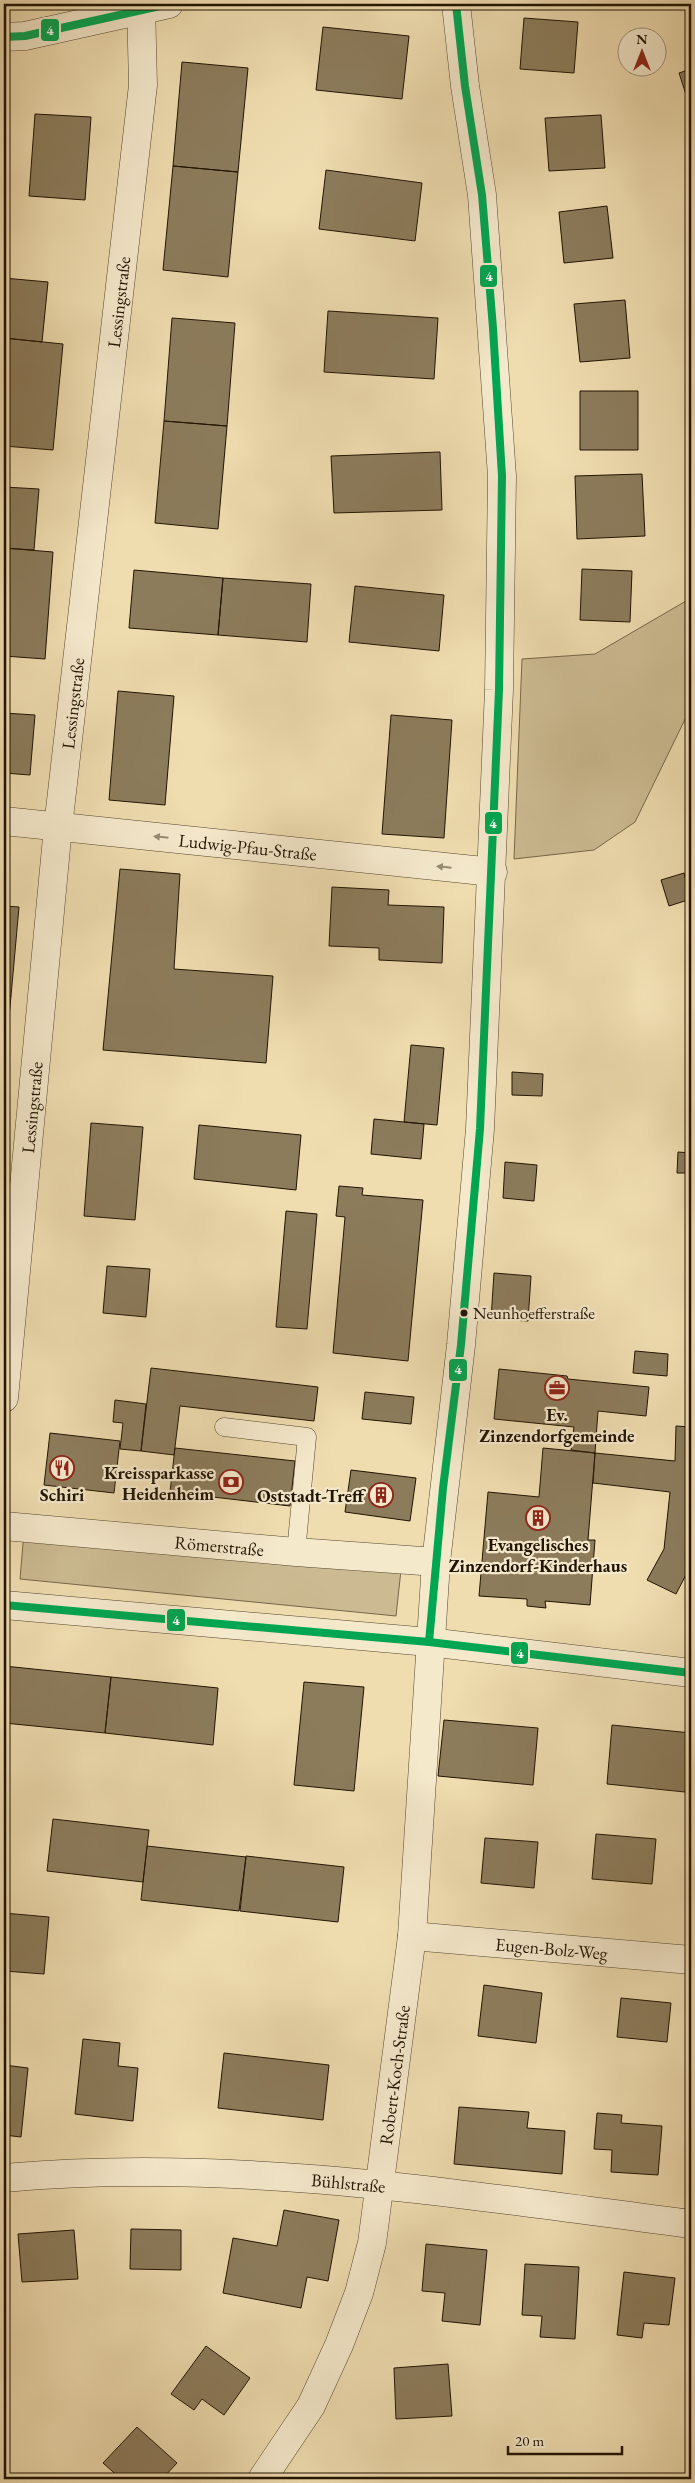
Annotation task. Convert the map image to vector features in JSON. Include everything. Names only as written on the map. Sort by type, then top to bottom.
[{"type":"street","points":[[4,37],[25,36],[141,7],[169,4]]},
{"type":"street","points":[[429,1642],[443,1488],[461,1345],[480,1129],[500,690],[502,476],[482,195],[465,86],[456,4]]},
{"type":"street","name":"Lessingstraße","points":[[4,1398],[58,827],[143,85],[141,7]]},
{"type":"street","name":"Ludwig-Pfau-Straße","points":[[4,821],[493,872]]},
{"type":"street","name":"Römerstraße","points":[[4,1526],[296,1552],[436,1562]]},
{"type":"street","points":[[4,1605],[429,1642],[691,1673]]},
{"type":"street","name":"Robert-Koch-Straße","points":[[262,2479],[311,2406],[339,2345],[358,2293],[372,2243],[412,1936],[429,1642]]},
{"type":"street","name":"Eugen-Bolz-Weg","points":[[412,1936],[691,1960]]},
{"type":"street","name":"Bühlstraße","points":[[4,2178],[132,2171],[379,2184],[691,2224]]},
{"type":"lane","points":[[224,1428],[307,1437],[296,1552]]},
{"type":"shaded area","points":[[686,601],[691,631],[691,707],[635,822],[594,850],[514,859],[522,659],[595,654]]},
{"type":"shaded area","points":[[24,1532],[401,1570],[396,1616],[20,1579]]},
{"type":"building","points":[[524,18],[578,22],[574,73],[520,69]]},
{"type":"building","points":[[323,27],[409,36],[402,99],[316,90]]},
{"type":"building","points":[[182,62],[248,68],[238,172],[173,166]]},
{"type":"building","points":[[691,69],[691,110],[679,73]]},
{"type":"building","points":[[35,114],[91,117],[85,200],[29,196]]},
{"type":"building","points":[[601,115],[605,168],[549,171],[545,118]]},
{"type":"building","points":[[173,166],[238,172],[228,277],[163,270]]},
{"type":"building","points":[[326,170],[422,183],[415,241],[319,229]]},
{"type":"building","points":[[607,206],[613,258],[564,263],[559,212]]},
{"type":"building","points":[[4,278],[48,282],[42,342],[4,338]]},
{"type":"building","points":[[625,300],[630,358],[580,362],[574,304]]},
{"type":"building","points":[[328,311],[438,318],[434,379],[324,372]]},
{"type":"building","points":[[172,318],[235,323],[227,426],[164,421]]},
{"type":"building","points":[[4,338],[63,344],[53,450],[4,446]]},
{"type":"building","points":[[580,391],[638,391],[638,450],[580,450]]},
{"type":"building","points":[[164,421],[227,426],[218,529],[155,523]]},
{"type":"building","points":[[440,452],[442,510],[334,513],[331,456]]},
{"type":"building","points":[[642,474],[645,536],[577,539],[575,476]]},
{"type":"building","points":[[4,487],[39,489],[34,550],[4,548]]},
{"type":"building","points":[[4,548],[53,552],[45,659],[4,656]]},
{"type":"building","points":[[582,569],[632,571],[630,622],[580,620]]},
{"type":"building","points":[[134,570],[223,578],[218,635],[129,628]]},
{"type":"building","points":[[223,578],[311,584],[307,642],[218,635]]},
{"type":"building","points":[[355,586],[444,595],[439,651],[349,642]]},
{"type":"building","points":[[118,691],[174,696],[165,805],[109,800]]},
{"type":"building","points":[[4,713],[35,715],[30,775],[4,773]]},
{"type":"building","points":[[391,715],[452,720],[444,838],[382,834]]},
{"type":"building","points":[[120,869],[180,874],[174,969],[273,976],[266,1063],[103,1050]]},
{"type":"building","points":[[684,873],[691,899],[669,906],[661,880]]},
{"type":"building","points":[[691,874],[691,896],[685,876]]},
{"type":"building","points":[[332,887],[389,890],[388,905],[444,907],[442,963],[379,960],[379,948],[329,946]]},
{"type":"building","points":[[4,906],[19,907],[11,996],[4,996]]},
{"type":"building","points":[[4,996],[11,996],[5,1060],[4,1060]]},
{"type":"building","points":[[411,1045],[444,1048],[437,1125],[404,1122]]},
{"type":"building","points":[[512,1072],[543,1074],[542,1096],[512,1095]]},
{"type":"building","points":[[374,1119],[424,1124],[421,1159],[371,1154]]},
{"type":"building","points":[[91,1123],[143,1127],[135,1220],[84,1216]]},
{"type":"building","points":[[199,1125],[301,1135],[296,1190],[194,1179]]},
{"type":"building","points":[[678,1152],[691,1153],[691,1173],[677,1173]]},
{"type":"building","points":[[505,1162],[537,1165],[534,1201],[503,1198]]},
{"type":"building","points":[[339,1186],[363,1188],[362,1195],[423,1200],[408,1361],[333,1353],[345,1217],[336,1216]]},
{"type":"building","points":[[286,1211],[317,1214],[307,1329],[276,1327]]},
{"type":"building","points":[[107,1266],[150,1269],[146,1317],[103,1313]]},
{"type":"building","points":[[494,1273],[531,1276],[528,1321],[491,1319]]},
{"type":"building","points":[[635,1351],[668,1354],[667,1376],[633,1373]]},
{"type":"building","points":[[151,1368],[318,1387],[314,1421],[180,1406],[174,1455],[141,1451]]},
{"type":"building","points":[[499,1369],[567,1376],[568,1379],[649,1387],[646,1416],[598,1411],[595,1453],[571,1450],[574,1427],[494,1419]]},
{"type":"building","points":[[365,1392],[414,1397],[411,1424],[362,1419]]},
{"type":"building","points":[[115,1400],[146,1404],[141,1451],[120,1449],[123,1423],[113,1422]]},
{"type":"building","points":[[676,1426],[691,1427],[691,1565],[676,1594],[647,1580],[664,1549],[670,1492],[593,1483],[595,1453],[675,1461]]},
{"type":"building","points":[[50,1433],[120,1441],[114,1493],[44,1485]]},
{"type":"building","points":[[175,1448],[295,1461],[290,1506],[170,1492]]},
{"type":"building","name":"Evangelisches Zinzendorf-Kinderhaus","points":[[543,1448],[595,1453],[588,1540],[595,1540],[590,1605],[545,1601],[546,1608],[527,1606],[527,1599],[479,1596],[488,1492],[539,1497]]},
{"type":"building","name":"Oststadt-Treff","points":[[351,1470],[416,1478],[410,1521],[345,1512]]},
{"type":"building","points":[[4,1666],[111,1677],[105,1733],[4,1723]]},
{"type":"building","points":[[111,1677],[218,1688],[213,1745],[105,1733]]},
{"type":"building","points":[[304,1682],[364,1687],[354,1791],[294,1785]]},
{"type":"building","points":[[444,1720],[538,1728],[533,1785],[438,1776]]},
{"type":"building","points":[[612,1725],[691,1733],[685,1792],[607,1784]]},
{"type":"building","points":[[53,1819],[149,1830],[143,1882],[47,1871]]},
{"type":"building","points":[[596,1834],[656,1839],[652,1884],[592,1879]]},
{"type":"building","points":[[485,1838],[538,1842],[534,1888],[481,1883]]},
{"type":"building","points":[[147,1846],[246,1857],[239,1911],[141,1900]]},
{"type":"building","points":[[246,1856],[344,1867],[338,1922],[240,1911]]},
{"type":"building","points":[[4,1913],[49,1917],[44,1974],[4,1971]]},
{"type":"building","points":[[484,1985],[542,1993],[536,2043],[478,2036]]},
{"type":"building","points":[[621,1998],[671,2003],[667,2042],[617,2037]]},
{"type":"building","points":[[83,2039],[120,2043],[118,2066],[138,2068],[133,2121],[75,2114]]},
{"type":"building","points":[[224,2053],[329,2065],[323,2120],[218,2108]]},
{"type":"building","points":[[4,2065],[28,2068],[21,2137],[4,2135]]},
{"type":"building","points":[[459,2107],[529,2112],[527,2128],[565,2131],[562,2174],[454,2164]]},
{"type":"building","points":[[597,2113],[622,2115],[621,2123],[662,2126],[658,2175],[611,2172],[612,2150],[594,2149]]},
{"type":"building","points":[[284,2210],[339,2220],[328,2281],[307,2277],[301,2308],[223,2293],[233,2238],[277,2246]]},
{"type":"building","points":[[131,2229],[181,2230],[181,2270],[130,2269]]},
{"type":"building","points":[[74,2230],[78,2279],[22,2282],[18,2234]]},
{"type":"building","points":[[426,2244],[487,2250],[480,2325],[442,2321],[445,2293],[422,2291]]},
{"type":"building","points":[[525,2264],[579,2267],[575,2339],[540,2337],[542,2316],[522,2315]]},
{"type":"building","points":[[624,2272],[675,2278],[669,2325],[644,2323],[642,2338],[617,2335]]},
{"type":"building","points":[[206,2346],[250,2378],[224,2415],[202,2399],[194,2410],[171,2394]]},
{"type":"building","points":[[448,2364],[452,2416],[396,2419],[394,2368]]},
{"type":"building","points":[[137,2427],[177,2463],[162,2479],[121,2479],[103,2463]]},
{"type":"transit line","name":"4","points":[[4,37],[25,36],[169,4]]},
{"type":"transit line","name":"4","points":[[429,1642],[443,1488],[461,1345],[480,1129],[499,690],[502,476],[493,328],[482,195],[465,86],[456,4]]},
{"type":"transit line","name":"4","points":[[4,1605],[429,1642],[691,1673]]},
{"type":"place","name":"Neunhoefferstraße","points":[[464,1313]]},
{"type":"place","name":"Ev. Zinzendorfgemeinde","points":[[557,1388]]},
{"type":"place","name":"Schiri","points":[[62,1468]]},
{"type":"place","name":"Kreissparkasse Heidenheim","points":[[231,1482]]},
{"type":"place","name":"Oststadt-Treff","points":[[381,1495]]},
{"type":"place","name":"Evangelisches Zinzendorf-Kinderhaus","points":[[538,1518]]}]
